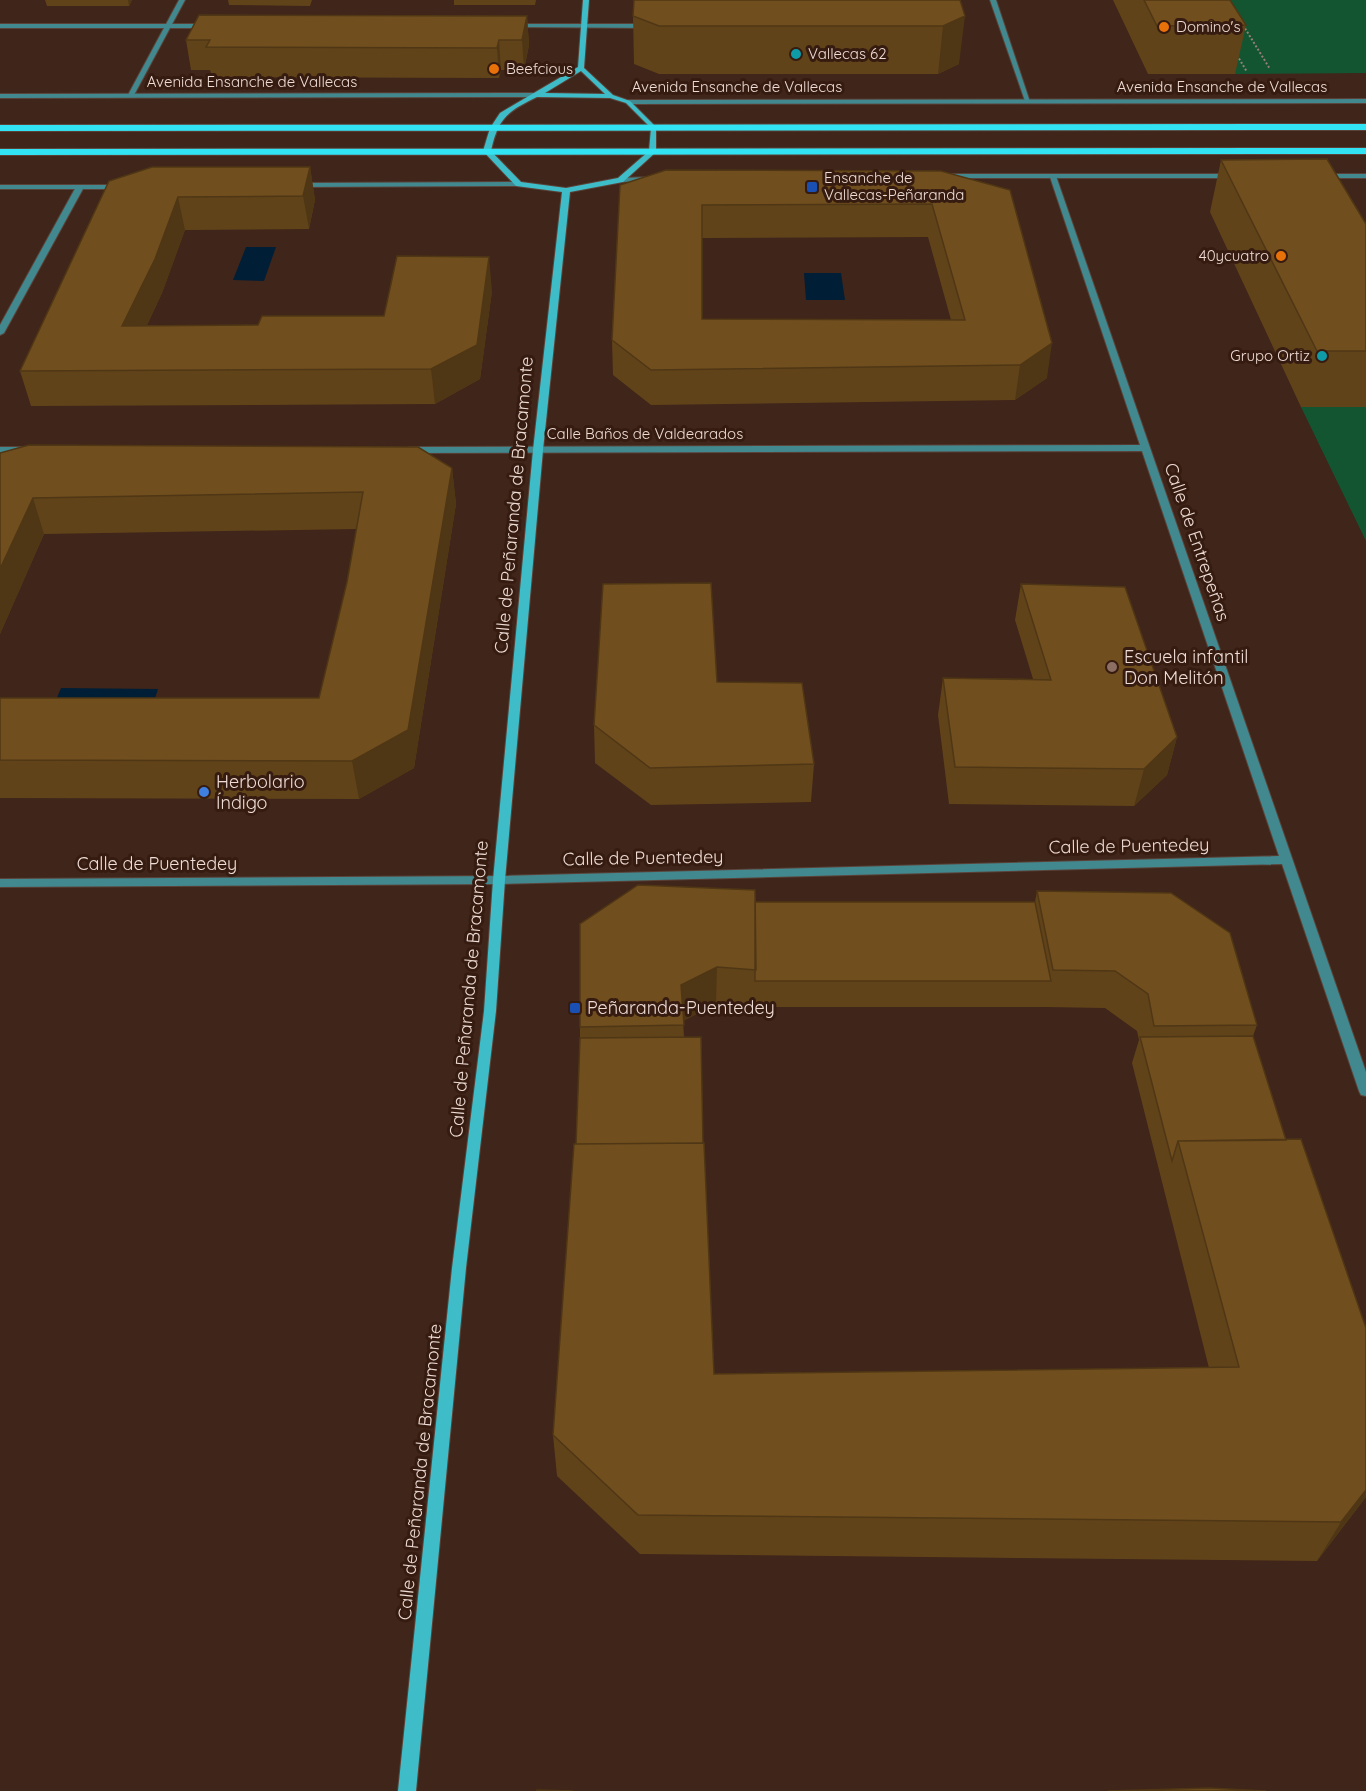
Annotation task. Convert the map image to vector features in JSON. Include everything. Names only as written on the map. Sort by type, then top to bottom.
[{"type":"main road","points":[[581,68],[586,0]]},
{"type":"main road","points":[[487,151],[491,129],[509,107],[537,95],[581,68]]},
{"type":"main road","points":[[581,68],[611,96]]},
{"type":"main road","name":"Avenida Ensanche de Vallecas","points":[[537,95],[611,96],[628,102]]},
{"type":"main road","points":[[487,151],[519,184],[566,190],[620,180],[652,152],[654,128],[628,102]]},
{"type":"main road","points":[[0,128],[1366,127]]},
{"type":"main road","points":[[0,152],[1366,150]]},
{"type":"main road","name":"Calle de Peñaranda de Bracamonte","points":[[407,1791],[459,1268],[490,1011],[499,880],[538,450],[566,190]]},
{"type":"street","points":[[131,95],[182,0]]},
{"type":"street","points":[[993,0],[1028,101]]},
{"type":"street","points":[[0,26],[216,26]]},
{"type":"street","points":[[501,26],[655,26]]},
{"type":"street","name":"Avenida Ensanche de Vallecas","points":[[0,96],[537,95]]},
{"type":"street","name":"Avenida Ensanche de Vallecas","points":[[628,102],[1366,101]]},
{"type":"street","points":[[936,176],[1239,176]]},
{"type":"street","name":"Calle de Entrepeñas","points":[[1052,176],[1366,1091]]},
{"type":"street","points":[[1308,176],[1366,176]]},
{"type":"street","points":[[620,180],[666,179]]},
{"type":"street","points":[[291,185],[519,184]]},
{"type":"street","points":[[0,187],[127,187]]},
{"type":"street","points":[[0,333],[80,187]]},
{"type":"street","name":"Calle Baños de Valdearados","points":[[394,450],[1146,448]]},
{"type":"street","points":[[0,450],[34,450]]},
{"type":"street","name":"Calle de Puentedey","points":[[0,883],[499,880],[1287,860]]},
{"type":"path","points":[[1239,19],[1274,74]]},
{"type":"path","points":[[1237,55],[1250,77]]},
{"type":"green space","points":[[1194,0],[1366,0],[1366,73],[1235,74]]},
{"type":"green space","points":[[1301,407],[1366,407],[1366,541]]},
{"type":"water","points":[[246,247],[276,247],[264,281],[233,280]]},
{"type":"water","points":[[804,273],[841,273],[845,300],[806,300]]},
{"type":"water","points":[[61,688],[158,689],[148,720],[48,719]]},
{"type":"building","points":[[634,0],[960,0],[965,16],[943,26],[659,26],[633,16]]},
{"type":"building","points":[[1144,0],[1230,0],[1246,25],[1157,26]]},
{"type":"building","points":[[199,15],[527,16],[522,40],[499,40],[497,48],[206,47],[210,40],[186,40]]},
{"type":"building","points":[[1327,159],[1366,224],[1366,351],[1317,351],[1221,160]]},
{"type":"building","points":[[152,167],[310,167],[303,196],[178,197],[155,259],[122,326],[258,325],[262,316],[384,316],[397,256],[489,257],[477,345],[431,369],[20,371],[109,181]]},
{"type":"building","points":[[666,170],[941,171],[1010,190],[1052,343],[1020,365],[651,370],[612,340],[620,185]],"holes":[[[932,204],[965,320],[702,319],[702,205]]]},
{"type":"building","points":[[29,445],[418,447],[452,468],[408,730],[352,761],[0,760],[0,698],[319,698],[347,582],[363,492],[33,498],[0,569],[0,453]]},
{"type":"building","points":[[711,583],[717,682],[802,683],[814,764],[650,768],[594,725],[603,584]]},
{"type":"building","points":[[1021,584],[1125,587],[1177,737],[1144,769],[955,767],[943,678],[1051,680]]},
{"type":"building","points":[[638,885],[755,890],[756,970],[717,967],[681,985],[684,1025],[580,1027],[580,924]]},
{"type":"building","points":[[1037,891],[1171,893],[1230,933],[1257,1025],[1154,1026],[1148,994],[1115,971],[1053,970]]},
{"type":"building","points":[[755,902],[1035,902],[1051,981],[755,981]]},
{"type":"building","points":[[1253,1036],[1286,1140],[1178,1141],[1172,1161],[1140,1037]]},
{"type":"building","points":[[701,1037],[703,1143],[576,1144],[580,1038]]},
{"type":"building","points":[[1301,1139],[1366,1328],[1366,1490],[1341,1522],[638,1515],[553,1435],[574,1144],[704,1143],[714,1374],[1239,1367],[1178,1141]]},
{"type":"building","points":[[1209,1788],[1266,1791],[1108,1791]]},
{"type":"place","name":"Domino's","points":[[1164,27]]},
{"type":"place","name":"Vallecas 62","points":[[796,54]]},
{"type":"place","name":"Beefcious","points":[[494,69]]},
{"type":"place","name":"Ensanche de Vallecas-Peñaranda","points":[[812,187]]},
{"type":"place","name":"40ycuatro","points":[[1281,256]]},
{"type":"place","name":"Grupo Ortiz","points":[[1322,356]]},
{"type":"place","name":"Escuela infantil Don Melitón","points":[[1112,667]]},
{"type":"place","name":"Herbolario Índigo","points":[[204,792]]},
{"type":"place","name":"Peñaranda-Puentedey","points":[[575,1008]]}]
